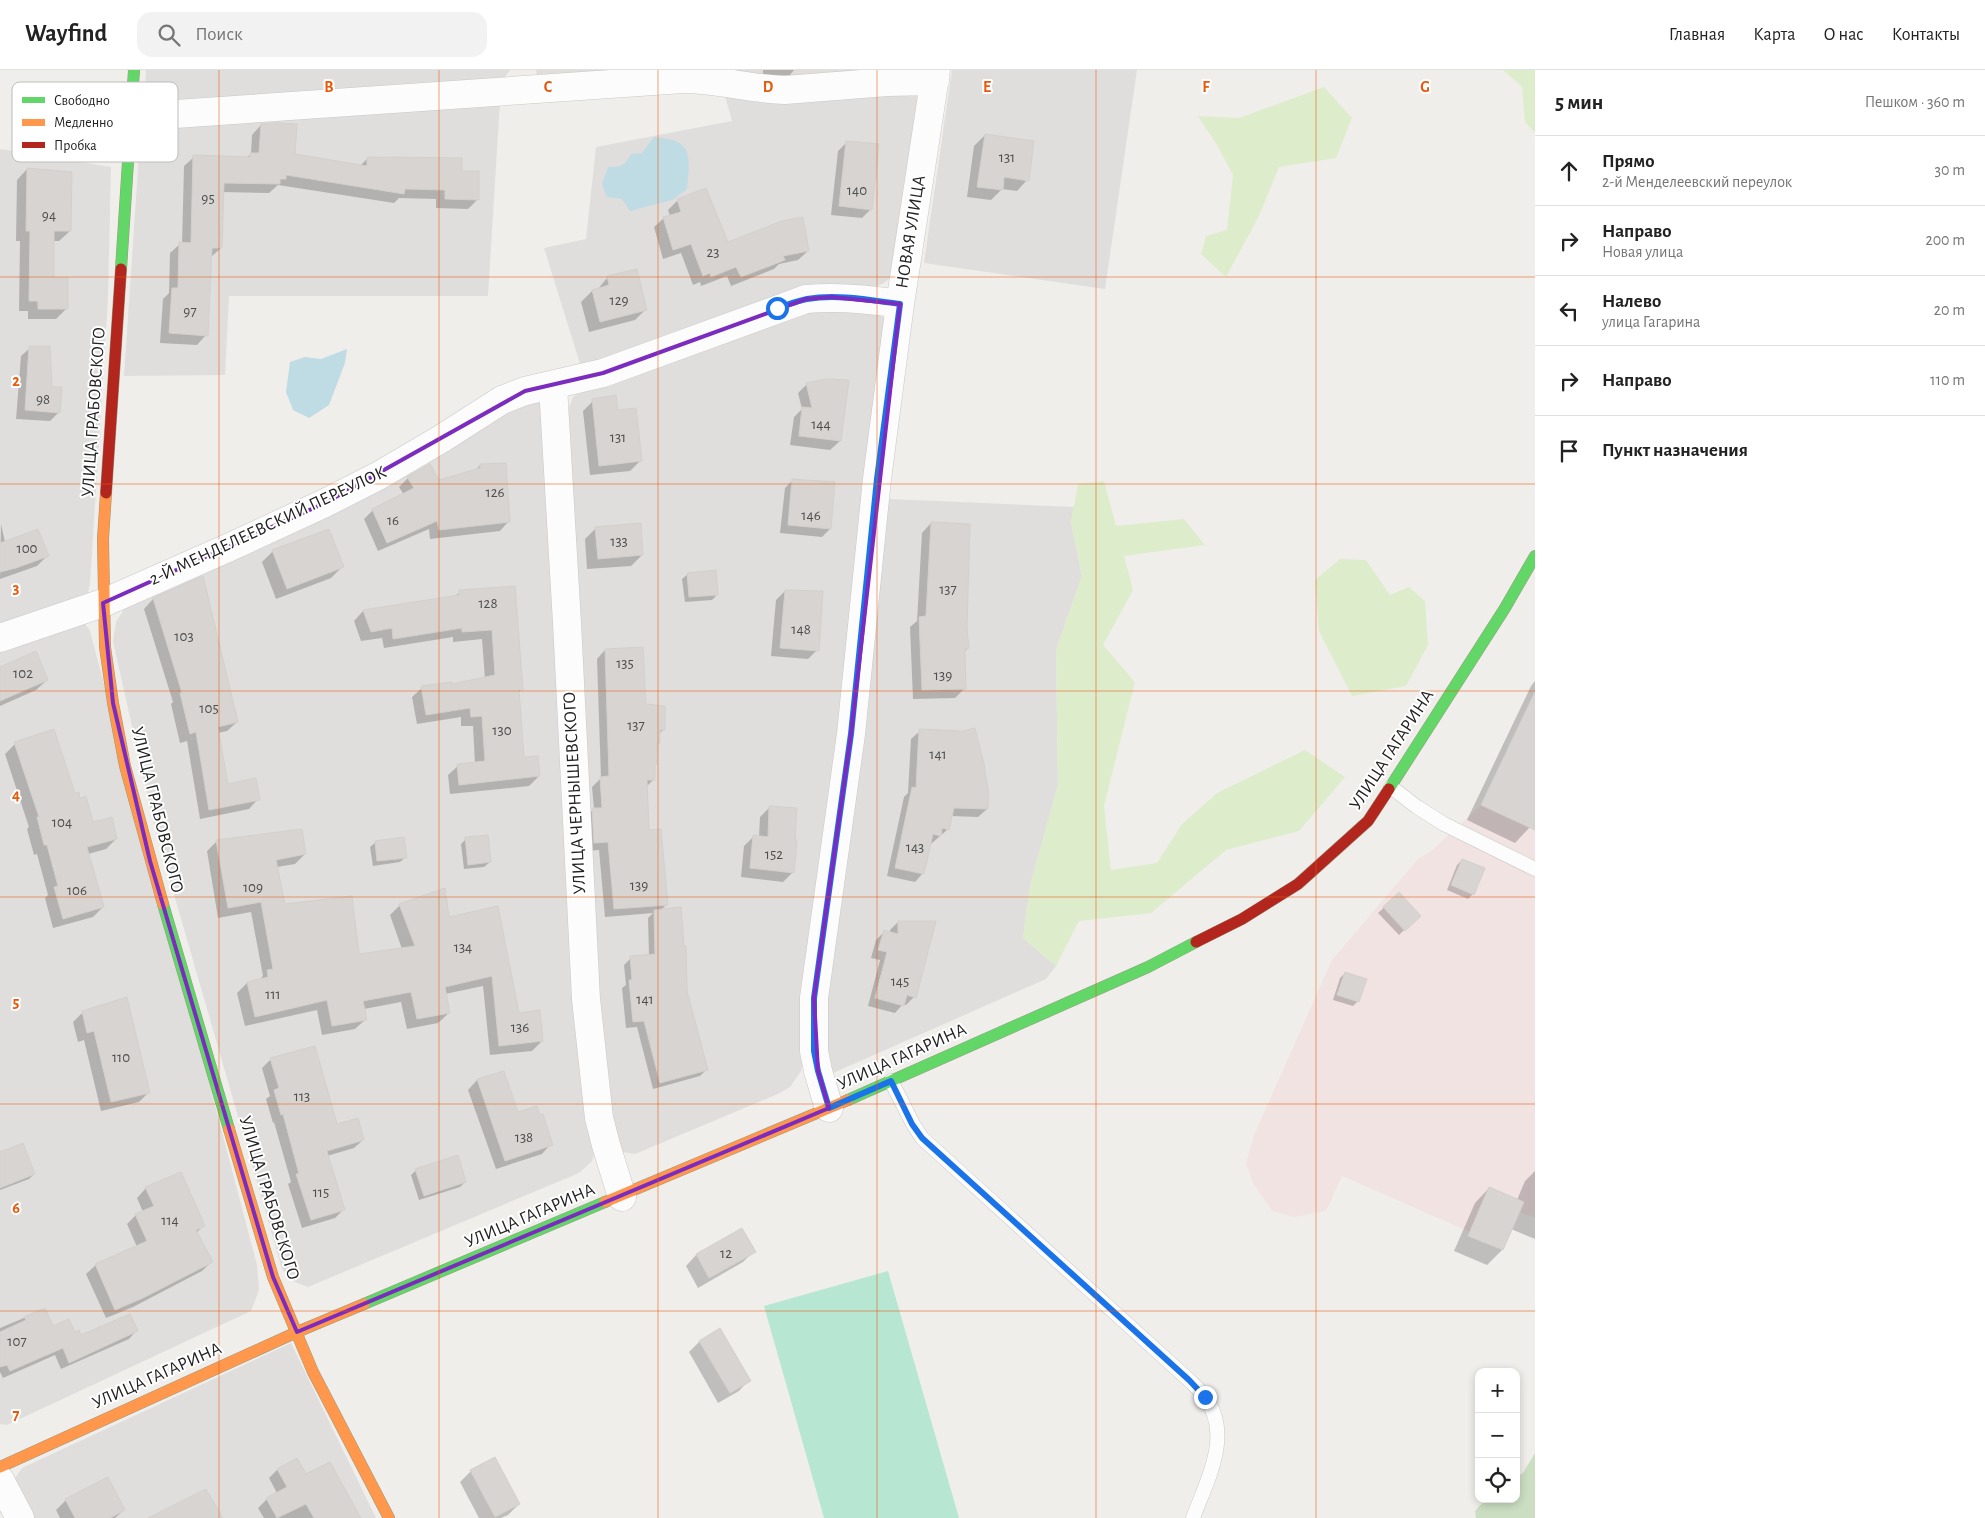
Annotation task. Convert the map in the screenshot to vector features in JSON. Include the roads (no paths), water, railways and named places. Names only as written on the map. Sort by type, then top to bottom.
[{"type":"main road","name":"УЛИЦА ГРАБОВСКОГО","points":[[129,162],[103,539],[105,647],[112,704],[125,766],[150,861],[273,1278],[313,1372],[389,1518]]},
{"type":"main road","name":"УЛИЦА ГАГАРИНА","points":[[0,1467],[297,1332],[622,1197],[891,1081],[1148,967],[1242,919],[1298,884],[1332,855],[1368,820],[1505,608],[1535,556]]},
{"type":"street","points":[[178,113],[528,80],[711,80],[785,90],[887,82],[936,75]]},
{"type":"street","name":"НОВАЯ УЛИЦА","points":[[829,1108],[814,1051],[814,998],[850,743],[877,479],[900,304],[936,75]]},
{"type":"street","name":"2-Й МЕНДЕЛЕЕВСКИЙ ПЕРЕУЛОК","points":[[0,638],[103,603],[325,503],[434,444],[502,400],[525,391],[553,386],[629,364],[806,299],[830,297],[860,298],[900,304]]},
{"type":"street","name":"УЛИЦА ЧЕРНЫШЕВСКОГО","points":[[553,386],[586,999],[600,1118],[622,1197]]},
{"type":"street","points":[[0,1480],[20,1518]]},
{"type":"lane","points":[[1391,787],[1417,807],[1444,824],[1535,869]]},
{"type":"lane","points":[[891,1081],[912,1124],[922,1138],[1189,1380],[1205,1397],[1214,1414],[1218,1431],[1217,1451],[1193,1518]]},
{"type":"water","points":[[654,137],[676,142],[687,151],[689,167],[687,189],[672,200],[630,211],[622,199],[607,197],[602,184],[608,167],[622,165],[631,154],[642,153]]},
{"type":"water","points":[[347,349],[345,363],[329,405],[309,418],[293,410],[286,392],[290,362],[305,357],[321,359]]}]
